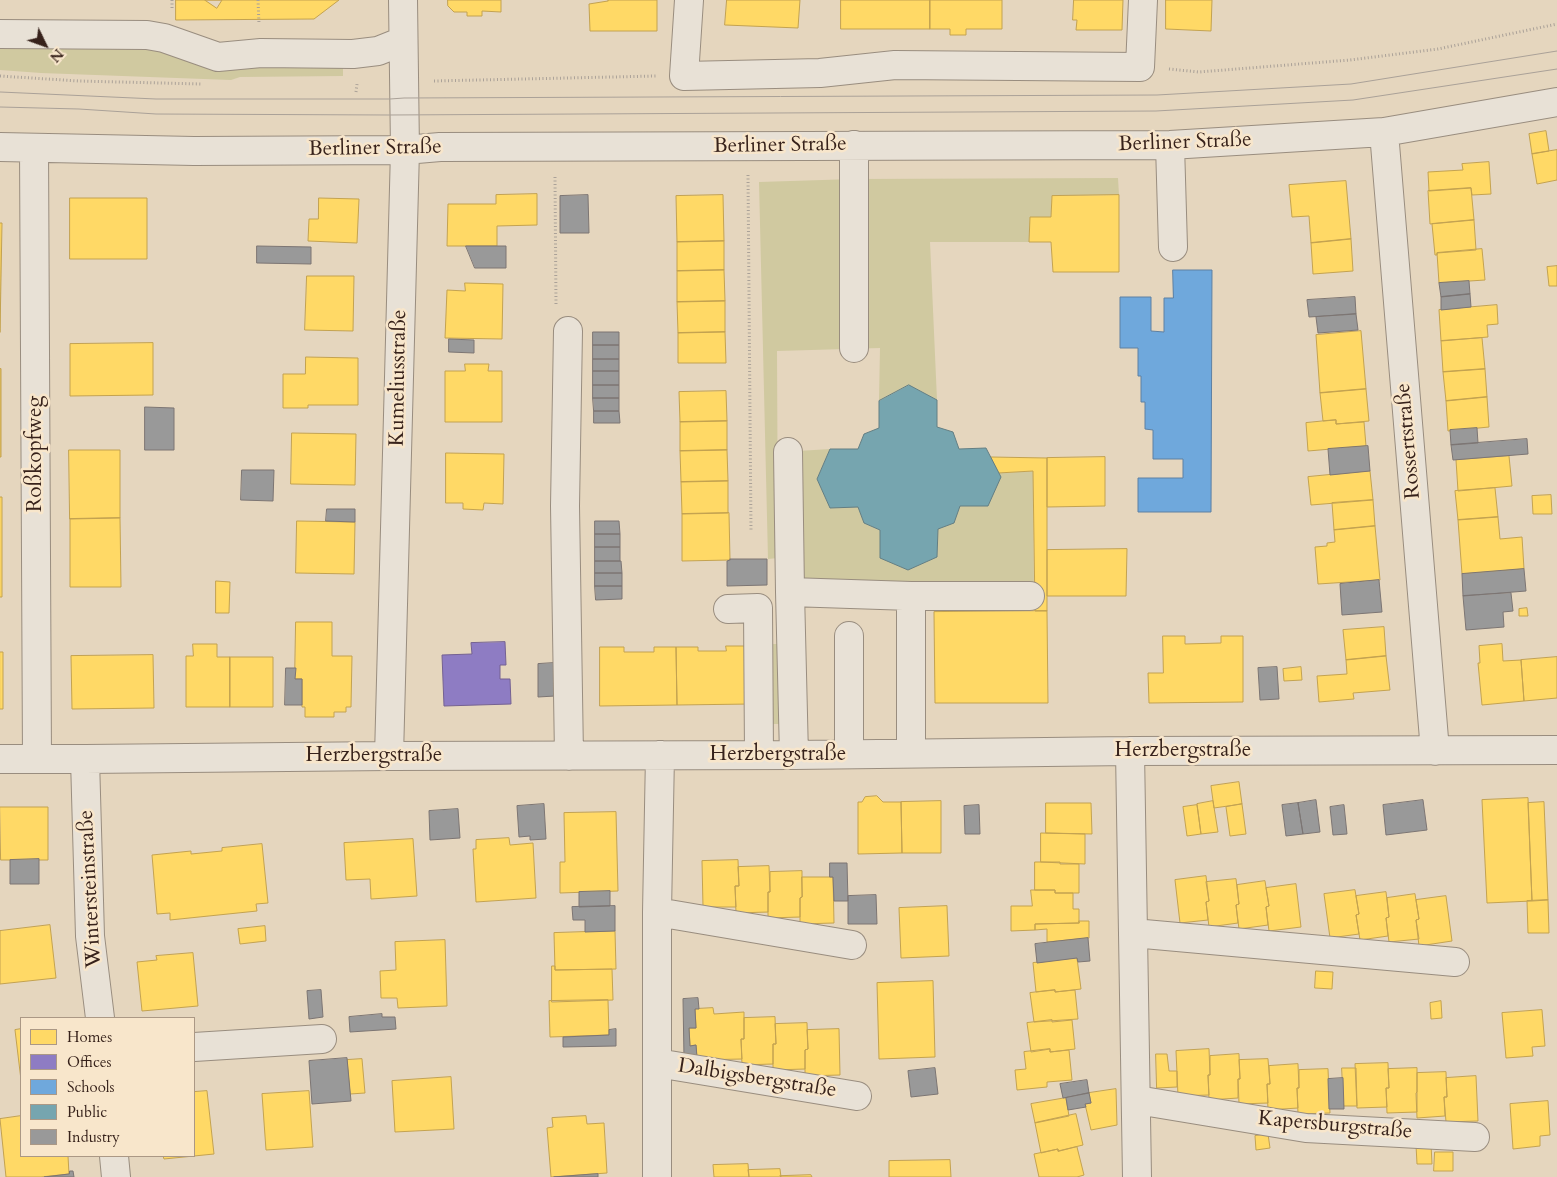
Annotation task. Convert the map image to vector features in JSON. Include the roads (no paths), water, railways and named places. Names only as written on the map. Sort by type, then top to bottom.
[{"type":"street","name":"Kumeliusstraße","points":[[389,756],[405,150],[403,0]]},
{"type":"street","points":[[688,0],[684,76],[820,73],[895,65],[1140,67],[1143,0]]},
{"type":"street","points":[[0,34],[147,35],[164,38],[218,57],[261,53],[353,54],[378,51],[404,41]]},
{"type":"street","name":"Berliner Straße","points":[[0,147],[194,151],[405,150],[440,147],[1170,145],[1384,132],[1557,102]]},
{"type":"street","name":"Rossertstraße","points":[[1384,132],[1434,751]]},
{"type":"street","points":[[854,145],[854,348]]},
{"type":"street","points":[[1170,145],[1173,247]]},
{"type":"street","name":"Roßkopfweg","points":[[34,148],[37,759]]},
{"type":"street","points":[[568,332],[565,506],[568,756]]},
{"type":"street","points":[[788,452],[794,755]]},
{"type":"street","points":[[790,592],[911,596],[1030,596]]},
{"type":"street","points":[[910,753],[911,596]]},
{"type":"street","points":[[728,609],[758,608],[759,755]]},
{"type":"street","points":[[849,636],[849,754]]},
{"type":"street","name":"Herzbergstraße","points":[[0,758],[1557,750]]},
{"type":"street","points":[[1130,751],[1138,1177]]},
{"type":"street","name":"Dalbigsbergstraße","points":[[657,1177],[657,912],[660,755]]},
{"type":"street","name":"Wintersteinstraße","points":[[85,759],[90,936],[100,1017]]},
{"type":"street","points":[[657,912],[852,944]]},
{"type":"street","points":[[1133,933],[1455,962]]},
{"type":"street","points":[[195,1047],[322,1039]]},
{"type":"street","name":"Dalbigsbergstraße","points":[[657,1063],[857,1096]]},
{"type":"street","name":"Kapersburgstraße","points":[[1137,1100],[1306,1128],[1475,1137]]},
{"type":"street","points":[[114,1157],[116,1177]]},
{"type":"tram line","points":[[0,92],[156,99],[1157,95],[1351,84],[1557,51]]},
{"type":"tram line","points":[[0,107],[79,109],[156,114],[388,115],[1156,111],[1353,100],[1557,69]]}]
